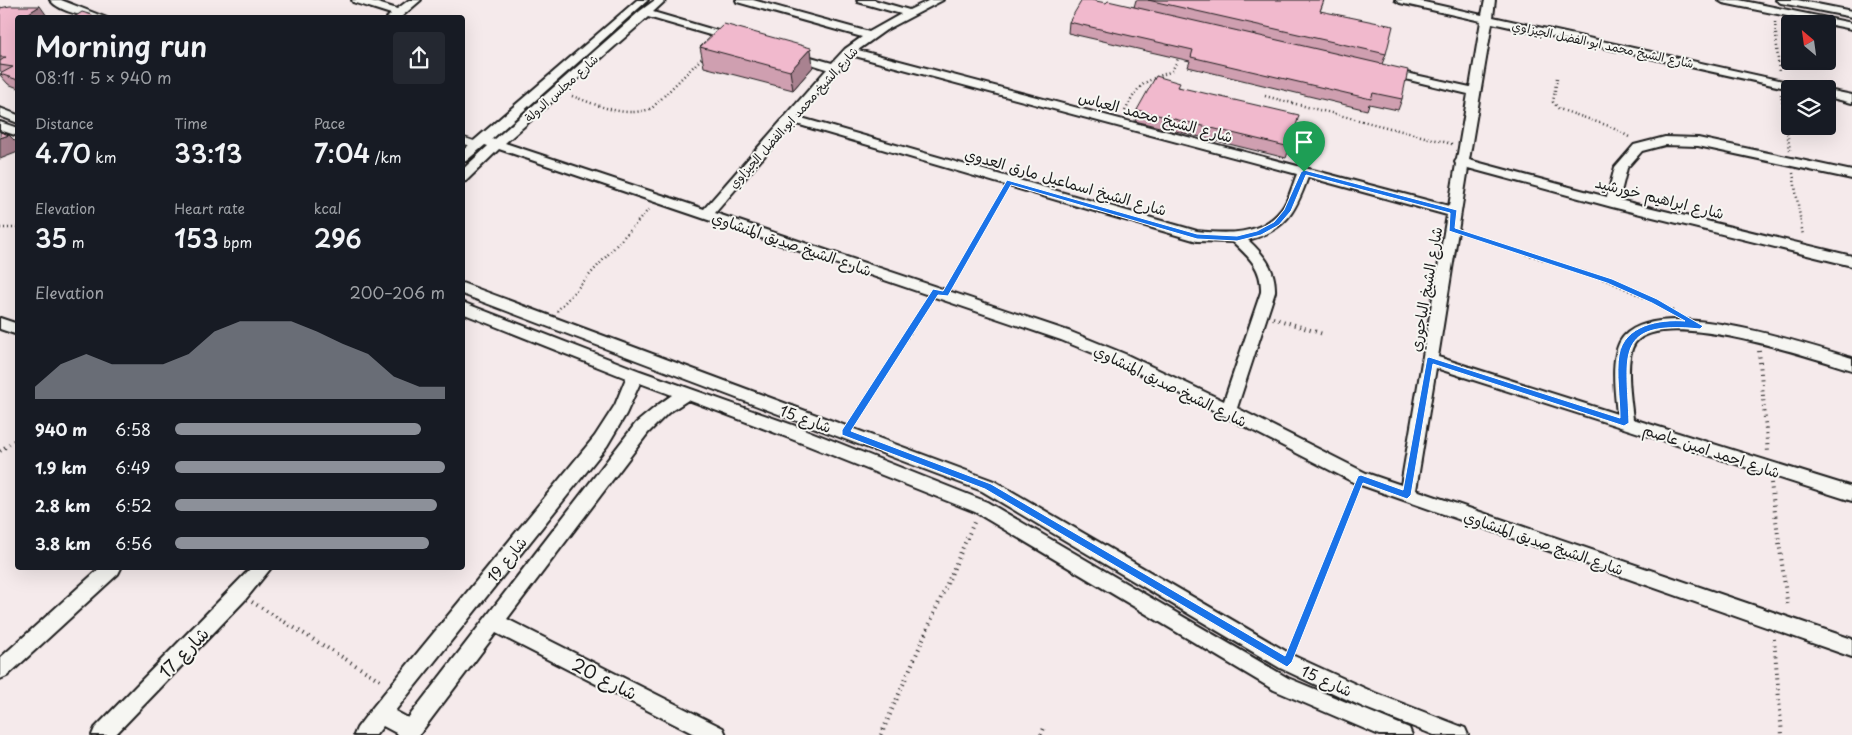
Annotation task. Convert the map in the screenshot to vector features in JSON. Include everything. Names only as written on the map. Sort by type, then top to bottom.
[{"type":"street","points":[[54,0],[93,15]]},
{"type":"street","points":[[357,0],[395,15],[416,0]]},
{"type":"street","name":"شارع مجلس الدولة","points":[[465,174],[486,143],[643,0]]},
{"type":"street","name":"شارع مجلس الدولة","points":[[465,156],[557,91],[661,0]]},
{"type":"street","points":[[741,0],[869,35]]},
{"type":"street","points":[[862,0],[911,14]]},
{"type":"street","name":"شارع الشيخ محمد ابو الفضل الجيزاوي","points":[[707,214],[849,52],[869,35],[938,0]]},
{"type":"street","name":"شارع الشيخ محمد ابو الفضل الجيزاوي","points":[[1400,0],[1779,83]]},
{"type":"street","name":"شارع الشيخ الباجوري","points":[[1407,495],[1461,162],[1490,0]]},
{"type":"street","points":[[1723,0],[1852,26]]},
{"type":"street","points":[[1780,0],[1852,14]]},
{"type":"street","points":[[626,14],[642,16],[742,41]]},
{"type":"street","points":[[779,52],[834,67]]},
{"type":"street","name":"شارع الشيخ محمد العباس","points":[[849,52],[1454,212]]},
{"type":"street","points":[[1378,70],[1474,92]]},
{"type":"street","points":[[1836,96],[1852,99]]},
{"type":"street","points":[[0,112],[15,118]]},
{"type":"street","name":"شارع الشيخ اسماعيل مارق العدوي","points":[[790,118],[1197,236],[1237,238],[1259,233],[1276,224],[1287,211],[1304,172]]},
{"type":"street","points":[[0,126],[15,131]]},
{"type":"street","points":[[1612,203],[1621,167],[1638,148],[1664,141],[1698,142],[1852,175]]},
{"type":"street","name":"شارع الشيخ صديق المنشاوي","points":[[486,143],[659,198],[1066,336],[1120,358],[1361,478],[1852,648]]},
{"type":"street","name":"شارع ابراهيم خورشيد","points":[[1461,162],[1612,203],[1852,261]]},
{"type":"street","points":[[1228,411],[1261,314],[1270,280],[1266,268],[1237,238]]},
{"type":"street","name":"شارع 15","points":[[465,289],[988,486],[1287,662],[1370,700],[1458,735]]},
{"type":"street","name":"شارع 15","points":[[465,308],[635,375],[796,433],[981,507],[1281,684],[1402,735]]},
{"type":"street","points":[[0,323],[15,329]]},
{"type":"street","points":[[1624,423],[1623,354],[1630,338],[1647,327],[1671,323],[1700,326],[1758,337],[1852,364]]},
{"type":"street","name":"شارع احمد امين عاصم","points":[[1429,360],[1852,494]]},
{"type":"street","name":"شارع 19","points":[[364,735],[601,441],[620,411],[635,375]]},
{"type":"street","name":"شارع 19","points":[[409,732],[642,428],[663,408],[687,393]]},
{"type":"street","points":[[796,433],[804,418]]},
{"type":"street","points":[[0,670],[110,570]]},
{"type":"street","name":"شارع 17","points":[[102,735],[260,570]]},
{"type":"street","name":"شارع 20","points":[[494,622],[716,735]]},
{"type":"street","points":[[380,714],[409,732]]},
{"type":"lane","points":[[465,140],[486,143]]},
{"type":"path","points":[[1774,10],[1779,83]]},
{"type":"path","points":[[557,91],[627,113],[645,113],[724,36]]},
{"type":"path","points":[[1118,123],[1138,87],[1151,79],[1172,71],[1182,51]]},
{"type":"path","points":[[1557,78],[1553,102],[1559,108],[1620,131],[1630,137],[1638,148]]},
{"type":"path","points":[[1265,96],[1465,148]]},
{"type":"path","points":[[845,432],[941,293],[1010,182]]},
{"type":"path","points":[[549,321],[659,198]]},
{"type":"path","points":[[0,228],[15,228]]},
{"type":"path","points":[[1451,229],[1609,281],[1654,301],[1700,326]]},
{"type":"path","points":[[1261,314],[1323,334]]},
{"type":"path","points":[[0,451],[15,440]]},
{"type":"path","points":[[1287,662],[1361,478]]},
{"type":"path","points":[[881,735],[981,507]]},
{"type":"path","points":[[239,594],[399,692]]},
{"type":"path","points":[[1772,620],[1782,735]]},
{"type":"path","points":[[1041,735],[1044,728]]},
{"type":"building","points":[[1082,0],[1106,3],[1108,1],[1408,70],[1402,99],[1373,93],[1371,99],[1191,57],[1193,50],[1069,22]]},
{"type":"building","points":[[1148,0],[1324,0],[1320,11],[1393,26],[1386,54]]},
{"type":"building","points":[[40,6],[26,15],[15,15],[15,79],[0,74],[13,67],[0,65],[0,61],[6,57],[0,57],[0,8]]},
{"type":"building","points":[[82,12],[92,15],[78,15]]},
{"type":"building","points":[[724,24],[811,48],[790,71],[700,47]]},
{"type":"building","points":[[1156,76],[1180,83],[1178,87],[1299,115],[1290,147],[1137,110]]},
{"type":"building","points":[[0,132],[9,135],[0,138]]},
{"type":"route","points":[[1304,172],[1454,212],[1451,229],[1609,281],[1654,301],[1700,326],[1671,323],[1647,327],[1630,338],[1623,354],[1624,423],[1429,360],[1407,495],[1361,478],[1287,662],[988,486],[845,432],[936,291],[945,294],[1010,182],[1197,236],[1217,239],[1237,238],[1259,233],[1276,224],[1287,211],[1304,172]]}]
